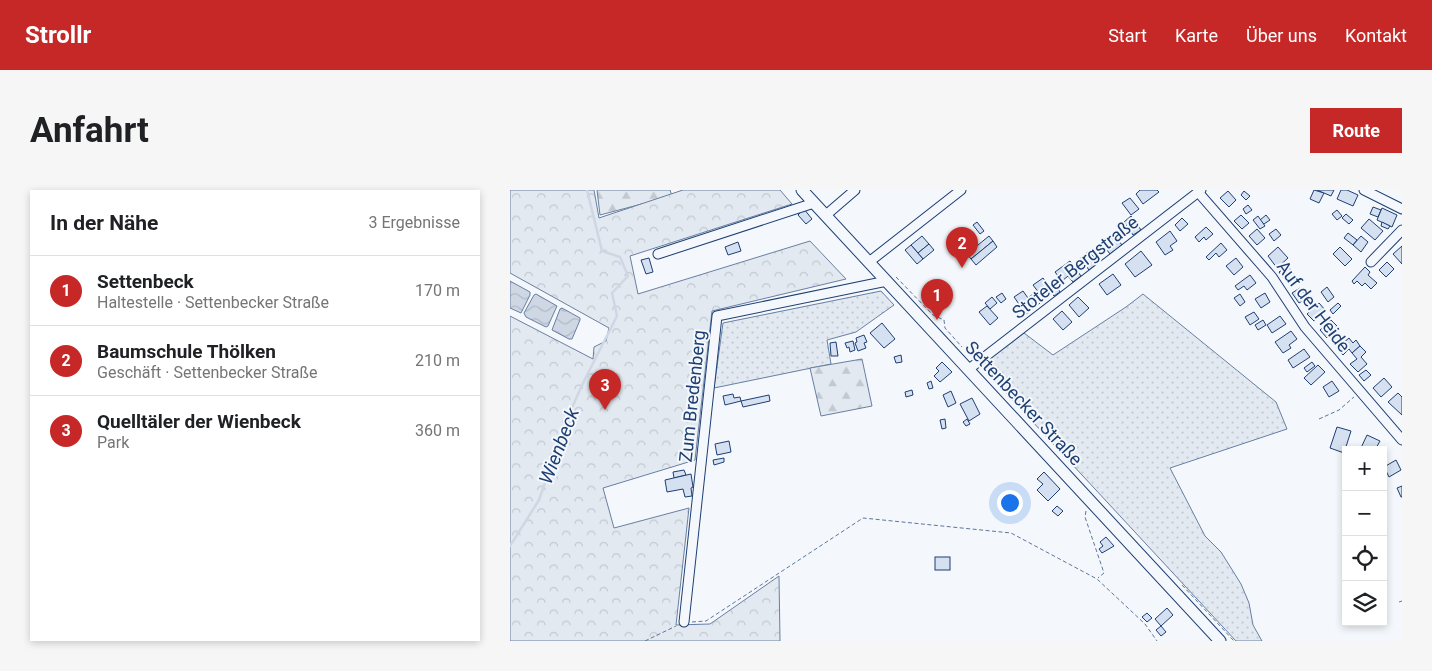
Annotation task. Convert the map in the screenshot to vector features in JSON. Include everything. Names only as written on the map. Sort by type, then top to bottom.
[{"type":"main road","name":"Settenbecker Straße","points":[[802,190],[1220,641]]},
{"type":"street","points":[[826,215],[855,190]]},
{"type":"street","points":[[869,262],[961,190]]},
{"type":"street","points":[[1364,190],[1402,209]]},
{"type":"street","name":"Stoteler Bergstraße","points":[[969,370],[1200,191]]},
{"type":"street","name":"Auf der Heide","points":[[1200,191],[1272,277],[1305,327],[1402,440]]},
{"type":"street","points":[[658,254],[814,203]]},
{"type":"street","points":[[1371,262],[1402,230]]},
{"type":"street","name":"Zum Bredenberg","points":[[684,622],[717,316],[887,281]]},
{"type":"path","points":[[1319,419],[1339,410],[1360,392]]},
{"type":"path","points":[[1089,498],[1085,517],[1104,573],[1097,579]]},
{"type":"path","points":[[645,641],[684,622],[706,621],[863,518],[1011,533],[1097,579],[1145,624],[1157,641]]},
{"type":"green space","points":[[510,190],[594,190],[599,218],[683,190],[780,190],[792,204],[630,256],[638,294],[810,241],[846,279],[712,311],[695,460],[603,488],[614,528],[689,508],[676,625],[710,624],[779,576],[780,641],[510,641],[510,316],[593,359],[594,347],[606,341],[609,328],[510,273]]},
{"type":"green space","points":[[597,190],[670,190],[672,196],[600,215]]},
{"type":"green space","points":[[881,291],[894,305],[856,332],[827,340],[831,364],[714,388],[723,323]]},
{"type":"green space","points":[[1143,294],[1276,402],[1287,429],[1170,468],[1205,536],[1221,552],[1241,584],[1249,603],[1253,625],[1262,641],[1236,641],[980,365],[1024,333],[1053,355]]},
{"type":"green space","points":[[862,359],[872,406],[821,416],[810,368]]},
{"type":"water","points":[[510,281],[530,292],[521,313],[510,308]]},
{"type":"water","points":[[536,294],[557,306],[546,327],[526,317],[524,313]]},
{"type":"water","points":[[562,308],[580,318],[572,339],[552,330]]},
{"type":"building","points":[[1140,190],[1157,190],[1159,192],[1143,204],[1136,194]]},
{"type":"building","points":[[1314,190],[1324,193],[1319,203],[1310,199]]},
{"type":"building","points":[[1317,190],[1334,190],[1331,196]]},
{"type":"building","points":[[1341,190],[1347,190],[1358,195],[1353,206],[1337,199]]},
{"type":"building","points":[[1228,191],[1236,200],[1229,207],[1220,198]]},
{"type":"building","points":[[1244,191],[1250,196],[1246,200],[1241,195]]},
{"type":"building","points":[[1130,198],[1139,209],[1131,215],[1122,203]]},
{"type":"building","points":[[1248,205],[1252,210],[1246,214],[1243,209]]},
{"type":"building","points":[[1373,207],[1381,210],[1378,217],[1370,214]]},
{"type":"building","points":[[1382,208],[1397,215],[1392,227],[1377,220]]},
{"type":"building","points":[[804,209],[812,219],[806,224],[798,215]]},
{"type":"building","points":[[1337,210],[1342,216],[1337,220],[1332,214]]},
{"type":"building","points":[[1346,214],[1353,220],[1349,224],[1342,218]]},
{"type":"building","points":[[1241,215],[1249,223],[1242,229],[1234,221]]},
{"type":"building","points":[[1266,215],[1270,220],[1264,224],[1260,220]]},
{"type":"building","points":[[1131,216],[1141,230],[1133,235],[1124,222]]},
{"type":"building","points":[[1258,216],[1265,226],[1260,229],[1253,220]]},
{"type":"building","points":[[1182,218],[1188,224],[1180,231],[1175,225]]},
{"type":"building","points":[[1369,219],[1383,231],[1375,240],[1361,228]]},
{"type":"building","points":[[977,222],[984,231],[980,234],[973,225]]},
{"type":"building","points":[[1382,222],[1390,226],[1388,229],[1381,226]]},
{"type":"building","points":[[1206,227],[1213,234],[1206,240],[1204,237],[1199,242],[1195,237]]},
{"type":"building","points":[[1257,229],[1265,238],[1257,245],[1249,236]]},
{"type":"building","points":[[1276,229],[1281,235],[1274,241],[1269,234]]},
{"type":"building","points":[[1170,231],[1177,241],[1170,246],[1173,250],[1165,255],[1156,242]]},
{"type":"building","points":[[1348,233],[1357,240],[1353,245],[1344,238]]},
{"type":"building","points":[[922,236],[929,244],[918,253],[911,245]]},
{"type":"building","points":[[989,236],[993,241],[971,259],[967,254]]},
{"type":"building","points":[[1115,236],[1122,245],[1110,254],[1103,245]]},
{"type":"building","points":[[1361,236],[1368,242],[1361,252],[1353,245]]},
{"type":"building","points":[[993,241],[997,247],[976,265],[971,259]]},
{"type":"building","points":[[738,242],[741,251],[728,255],[725,247]]},
{"type":"building","points":[[1221,243],[1227,250],[1219,257],[1216,253],[1209,260],[1206,257]]},
{"type":"building","points":[[929,244],[934,250],[923,259],[918,253]]},
{"type":"building","points":[[911,245],[923,259],[917,264],[905,250]]},
{"type":"building","points":[[1402,246],[1402,264],[1393,254]]},
{"type":"building","points":[[1278,247],[1288,258],[1277,268],[1268,256]]},
{"type":"building","points":[[1340,247],[1352,259],[1345,266],[1333,254]]},
{"type":"building","points":[[1089,251],[1098,263],[1089,270],[1080,258]]},
{"type":"building","points":[[1141,251],[1152,265],[1135,277],[1125,264]]},
{"type":"building","points":[[649,258],[653,272],[646,274],[641,260]]},
{"type":"building","points":[[1236,258],[1243,267],[1234,275],[1226,266]]},
{"type":"building","points":[[1070,261],[1081,276],[1073,282],[1068,276],[1062,281],[1055,272]]},
{"type":"building","points":[[1387,262],[1394,269],[1386,277],[1379,270]]},
{"type":"building","points":[[1288,266],[1296,278],[1288,284],[1279,272]]},
{"type":"building","points":[[1365,267],[1370,272],[1368,275],[1377,283],[1371,289],[1365,283],[1362,286],[1357,281],[1354,284],[1352,281]]},
{"type":"building","points":[[1113,274],[1121,285],[1107,295],[1099,284]]},
{"type":"building","points":[[1250,275],[1256,283],[1247,290],[1244,286],[1238,290],[1235,286]]},
{"type":"building","points":[[1057,277],[1063,285],[1059,289],[1053,281]]},
{"type":"building","points":[[1043,278],[1052,290],[1042,297],[1033,285]]},
{"type":"building","points":[[1057,287],[1060,292],[1054,296],[1051,292]]},
{"type":"building","points":[[1327,287],[1334,297],[1328,302],[1321,292]]},
{"type":"building","points":[[1300,288],[1307,298],[1299,303],[1292,293]]},
{"type":"building","points":[[1023,291],[1028,298],[1033,294],[1040,303],[1026,314],[1014,297]]},
{"type":"building","points":[[1002,293],[1006,299],[1001,303],[996,297]]},
{"type":"building","points":[[1265,293],[1270,302],[1261,308],[1255,299]]},
{"type":"building","points":[[1240,294],[1245,302],[1240,306],[1234,298]]},
{"type":"building","points":[[992,297],[997,303],[990,309],[985,303]]},
{"type":"building","points":[[1078,297],[1089,308],[1079,317],[1069,305]]},
{"type":"building","points":[[1319,303],[1326,311],[1314,321],[1307,314]]},
{"type":"building","points":[[1338,303],[1341,306],[1333,314],[1330,310]]},
{"type":"building","points":[[987,306],[998,318],[990,325],[979,312]]},
{"type":"building","points":[[1062,311],[1072,322],[1063,330],[1053,319]]},
{"type":"building","points":[[1254,312],[1259,319],[1250,325],[1245,317]]},
{"type":"building","points":[[1280,316],[1286,324],[1272,333],[1267,325]]},
{"type":"building","points":[[1263,320],[1266,325],[1258,330],[1255,325]]},
{"type":"building","points":[[1331,320],[1338,327],[1327,338],[1320,330]]},
{"type":"building","points":[[882,323],[895,339],[884,348],[870,333]]},
{"type":"building","points":[[1291,331],[1297,339],[1289,345],[1291,348],[1283,353],[1275,342]]},
{"type":"building","points":[[864,335],[867,342],[864,343],[866,348],[858,351],[855,343],[857,342],[856,338]]},
{"type":"building","points":[[1349,338],[1353,343],[1356,340],[1360,346],[1352,353],[1349,349],[1343,355],[1337,348]]},
{"type":"building","points":[[853,341],[855,350],[850,352],[849,347],[847,348],[845,343]]},
{"type":"building","points":[[836,342],[838,356],[831,356],[830,343]]},
{"type":"building","points":[[1360,346],[1366,352],[1361,357],[1367,364],[1358,372],[1350,364],[1357,359],[1352,353]]},
{"type":"building","points":[[1304,349],[1310,357],[1293,368],[1288,360]]},
{"type":"building","points":[[901,355],[902,362],[896,363],[894,357]]},
{"type":"building","points":[[942,362],[952,372],[940,382],[934,376],[939,371],[936,368]]},
{"type":"building","points":[[1312,362],[1315,366],[1307,372],[1304,368]]},
{"type":"building","points":[[1318,365],[1325,372],[1311,385],[1304,378]]},
{"type":"building","points":[[1366,370],[1371,375],[1364,381],[1359,375]]},
{"type":"building","points":[[1384,378],[1392,387],[1381,397],[1373,388]]},
{"type":"building","points":[[931,381],[933,388],[929,389],[927,383]]},
{"type":"building","points":[[1332,381],[1339,391],[1329,397],[1323,387]]},
{"type":"building","points":[[912,390],[913,395],[906,397],[905,392]]},
{"type":"building","points":[[951,391],[956,403],[948,407],[943,395]]},
{"type":"building","points":[[1398,393],[1402,397],[1402,415],[1388,402]]},
{"type":"building","points":[[733,394],[734,398],[740,397],[741,401],[725,405],[723,396]]},
{"type":"building","points":[[769,395],[770,401],[743,407],[741,401]]},
{"type":"building","points":[[972,398],[980,414],[969,421],[960,404]]},
{"type":"building","points":[[945,419],[946,428],[942,429],[940,420]]},
{"type":"building","points":[[967,419],[970,424],[966,426],[963,422]]},
{"type":"building","points":[[1337,427],[1351,431],[1346,446],[1342,446],[1342,452],[1330,448]]},
{"type":"building","points":[[1367,435],[1380,441],[1377,446],[1362,446]]},
{"type":"building","points":[[729,441],[731,452],[717,455],[715,444]]},
{"type":"building","points":[[724,458],[724,462],[714,465],[713,460]]},
{"type":"building","points":[[1396,460],[1401,470],[1389,477],[1387,465]]},
{"type":"building","points":[[684,470],[686,475],[674,478],[673,472]]},
{"type":"building","points":[[1044,472],[1060,489],[1048,501],[1037,490],[1043,484],[1037,479]]},
{"type":"building","points":[[691,474],[692,496],[685,497],[683,489],[667,492],[665,480]]},
{"type":"building","points":[[1402,486],[1402,497],[1401,497],[1397,488]]},
{"type":"building","points":[[1057,506],[1063,511],[1058,516],[1052,511]]},
{"type":"building","points":[[1106,537],[1114,546],[1102,553],[1099,549],[1103,546],[1100,542]]},
{"type":"building","points":[[935,557],[950,557],[950,570],[935,570]]},
{"type":"building","points":[[1167,608],[1173,615],[1161,626],[1155,619]]},
{"type":"building","points":[[1147,613],[1152,618],[1147,622],[1142,617]]},
{"type":"building","points":[[1161,626],[1166,632],[1161,636],[1156,630]]},
{"type":"waterway","name":"Wienbeck","points":[[510,546],[539,500],[569,414],[617,316],[612,293],[628,276],[620,257],[602,251],[587,190]]},
{"type":"place","name":"Baumschule Thölken","points":[[962,268]]},
{"type":"place","name":"Settenbeck","points":[[937,320]]},
{"type":"place","name":"Quelltäler der Wienbeck","points":[[605,410]]}]
